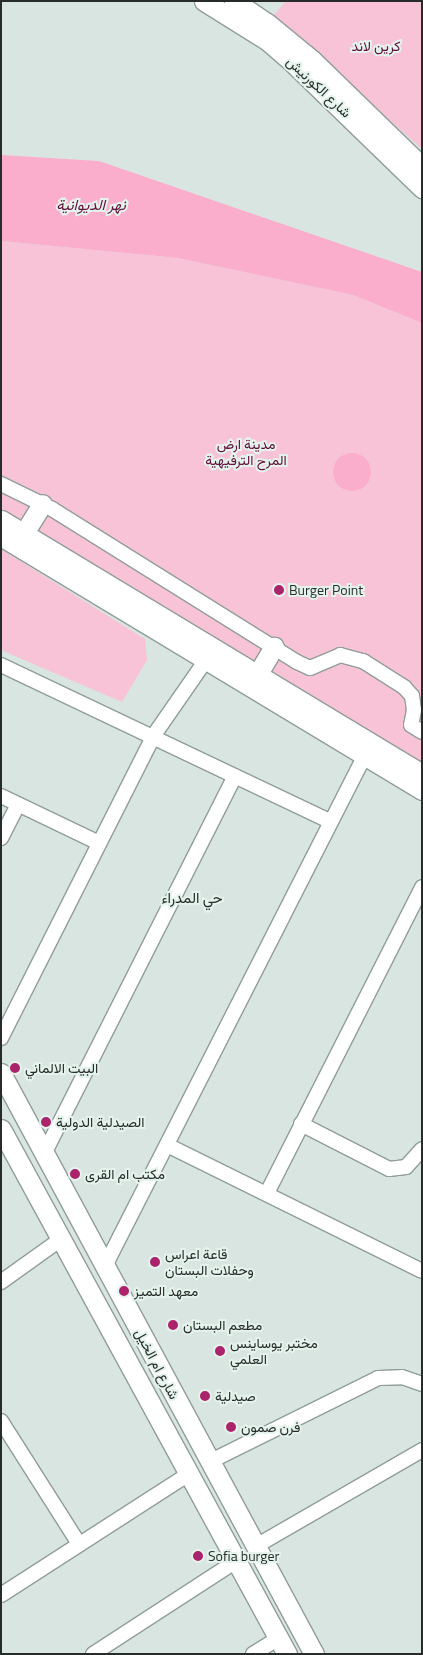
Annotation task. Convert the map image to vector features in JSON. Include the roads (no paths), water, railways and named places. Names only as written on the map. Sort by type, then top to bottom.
[{"type":"main road","name":"شارع الكورنيش","points":[[204,1],[268,41],[287,57],[422,188]]},
{"type":"main road","name":"شارع الكورنيش","points":[[234,1],[267,23],[312,60],[422,167]]},
{"type":"main road","points":[[24,533],[42,504]]},
{"type":"main road","points":[[1,520],[422,774]]},
{"type":"main road","points":[[1,536],[422,790]]},
{"type":"main road","points":[[257,674],[274,647]]},
{"type":"main road","name":"شارع ام الخيل","points":[[1,1073],[45,1152],[209,1462],[256,1546],[274,1583],[314,1654]]},
{"type":"main road","name":"شارع ام الخيل","points":[[1,1128],[189,1474],[256,1593],[283,1646]]},
{"type":"main road","points":[[256,1593],[274,1583]]},
{"type":"street","points":[[1,484],[42,504],[310,668],[340,655],[362,661],[404,687],[412,696],[411,726],[422,732]]},
{"type":"street","points":[[1,1038],[154,735],[206,660]]},
{"type":"street","points":[[1,665],[154,735],[331,822]]},
{"type":"street","points":[[105,1266],[364,755]]},
{"type":"street","points":[[45,1152],[235,776]]},
{"type":"street","points":[[1,796],[99,843]]},
{"type":"street","points":[[1,838],[18,804]]},
{"type":"street","points":[[267,1193],[422,887]]},
{"type":"street","points":[[301,1124],[389,1169],[406,1167],[422,1149]]},
{"type":"street","points":[[167,1145],[422,1271]]},
{"type":"street","points":[[1,1282],[61,1238]]},
{"type":"street","points":[[209,1462],[378,1378],[402,1377],[422,1384]]},
{"type":"street","points":[[1,1421],[79,1544]]},
{"type":"street","points":[[256,1546],[422,1450]]},
{"type":"street","points":[[1,1594],[189,1474]]},
{"type":"street","points":[[93,1654],[238,1560]]},
{"type":"street","points":[[253,1654],[283,1646]]},
{"type":"water","name":"نهر الديوانية","points":[[1,155],[99,161],[422,272],[422,323],[353,295],[178,258],[1,241]]},
{"type":"water","points":[[352,453],[366,458],[371,472],[366,486],[352,491],[338,486],[333,472],[338,458]]},
{"type":"place","name":"Burger Point","points":[[279,590]]},
{"type":"place","name":"البيت الالماني","points":[[15,1068]]},
{"type":"place","name":"الصيدلية الدولية","points":[[46,1122]]},
{"type":"place","name":"مكتب ام القرى","points":[[75,1174]]},
{"type":"place","name":"قاعة اعراس وحفلات البستان","points":[[155,1262]]},
{"type":"place","name":"معهد التميز","points":[[124,1291]]},
{"type":"place","name":"مطعم البستان","points":[[173,1325]]},
{"type":"place","name":"مختبر يوساينس العلمي","points":[[220,1351]]},
{"type":"place","name":"صيدلية","points":[[205,1396]]},
{"type":"place","name":"فرن صمون","points":[[231,1427]]},
{"type":"place","name":"Sofia burger","points":[[198,1556]]},
{"type":"district","name":"حي المدراء","points":[[192,898]]},
{"type":"park label","name":"كرين لاند","points":[[376,46]]},
{"type":"park label","name":"مدينة ارض المرح الترفيهية","points":[[246,452]]}]
